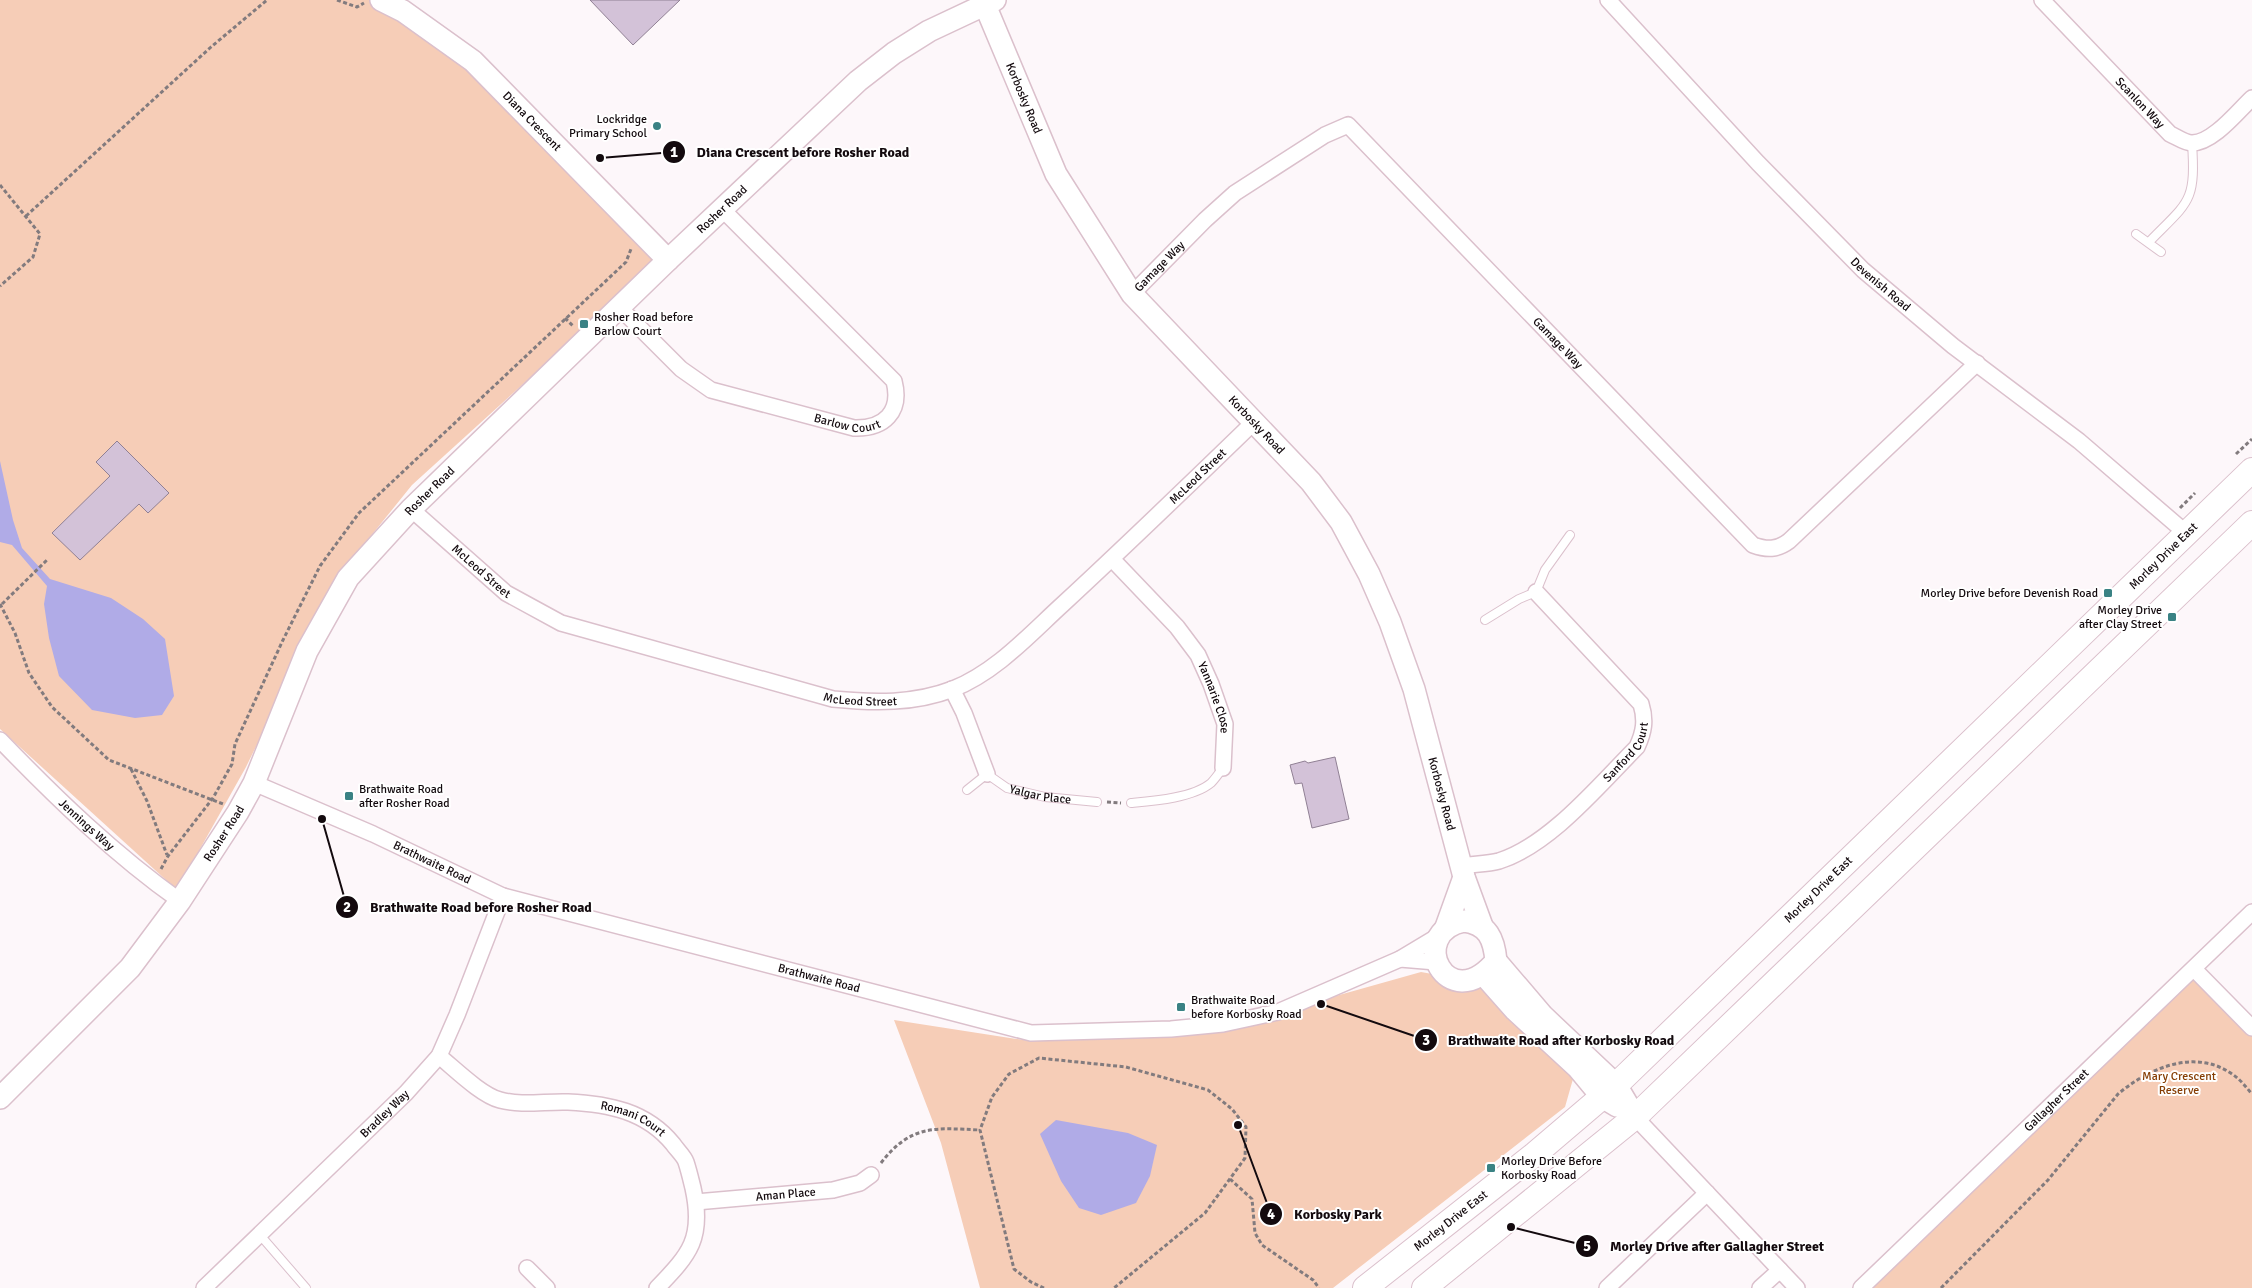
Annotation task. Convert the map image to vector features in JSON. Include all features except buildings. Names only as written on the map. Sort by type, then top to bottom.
[{"type":"main road","name":"Morley Drive East","points":[[1365,1288],[1535,1154],[1609,1091],[2252,470]]},
{"type":"main road","points":[[1424,1288],[1634,1117],[2252,523]]},
{"type":"street","name":"Diana Crescent","points":[[381,0],[403,11],[473,61],[668,260]]},
{"type":"street","name":"Devenish Road","points":[[1608,0],[1758,163],[1863,270],[1953,346],[1977,362],[2079,441],[2186,533]]},
{"type":"street","name":"Scanlon Way","points":[[2042,0],[2170,134],[2192,143]]},
{"type":"street","name":"Rosher Road","points":[[0,1098],[130,968],[180,901],[238,812],[254,783],[307,651],[348,578],[410,509],[668,260],[858,81],[929,31],[990,3]]},
{"type":"street","name":"Korbosky Road","points":[[990,3],[1056,174],[1132,294],[1311,482],[1340,522],[1369,574],[1390,622],[1414,689],[1462,871],[1482,926]]},
{"type":"street","points":[[2192,143],[2205,139],[2219,130],[2252,98]]},
{"type":"street","name":"Gamage Way","points":[[1132,294],[1205,220],[1235,193],[1325,135],[1348,125],[1753,545],[1766,549],[1780,548],[1790,541],[1977,362]]},
{"type":"street","name":"Barlow Court","points":[[619,307],[681,369],[710,390],[854,428],[868,428],[878,425],[888,417],[894,406],[896,391],[894,381],[722,209]]},
{"type":"street","name":"McLeod Street","points":[[410,509],[506,593],[561,623],[833,699],[874,703],[902,702],[952,689],[984,672],[1012,650],[1112,559],[1254,421]]},
{"type":"street","name":"Yannarie Close","points":[[1112,559],[1176,627],[1198,655],[1212,684],[1225,724],[1223,768]]},
{"type":"street","name":"Sanford Court","points":[[1462,871],[1522,852],[1544,839],[1637,747],[1642,735],[1644,716],[1641,704],[1536,592]]},
{"type":"street","points":[[952,689],[964,713],[987,774]]},
{"type":"street","name":"Jennings Way","points":[[0,740],[67,808],[155,883],[180,901]]},
{"type":"street","name":"Brathwaite Road","points":[[254,783],[373,834],[503,896],[1031,1033],[1171,1029],[1223,1024],[1278,1012],[1400,959],[1443,931]]},
{"type":"street","points":[[1462,871],[1443,931],[1436,943],[1436,962],[1448,977],[1457,981],[1476,980],[1490,968]]},
{"type":"street","name":"Bradley Way","points":[[204,1288],[406,1093],[439,1056],[458,1016],[503,896]]},
{"type":"street","name":"Gallagher Street","points":[[1861,1288],[2252,912]]},
{"type":"street","points":[[1443,931],[1464,921],[1482,926],[1493,941],[1490,968],[1515,1010],[1578,1068],[1609,1091],[1797,1288]]},
{"type":"street","name":"Brathwaite Road","points":[[1400,959],[1436,962]]},
{"type":"street","points":[[2194,968],[2252,1028]]},
{"type":"street","name":"Romani Court","points":[[439,1056],[487,1094],[499,1100],[514,1102],[568,1102],[612,1106],[640,1116],[664,1133],[686,1161],[696,1202],[697,1223],[693,1244],[680,1264],[657,1288]]},
{"type":"street","name":"Aman Place","points":[[696,1202],[833,1190],[860,1183],[871,1176]]},
{"type":"street","points":[[1607,1288],[1707,1193]]},
{"type":"street","points":[[526,1268],[547,1288]]},
{"type":"street","points":[[1760,1288],[1780,1270]]},
{"type":"lane","points":[[2148,242],[2186,204],[2192,190],[2194,171],[2192,143]]},
{"type":"lane","points":[[2136,234],[2161,252]]},
{"type":"lane","points":[[1485,620],[1519,599],[1536,592],[1545,570],[1570,535]]},
{"type":"lane","name":"Yannarie Close","points":[[1131,803],[1167,799],[1192,792],[1210,784],[1223,768]]},
{"type":"lane","points":[[967,790],[987,774]]},
{"type":"lane","name":"Yalgar Place","points":[[987,774],[1007,788],[1045,797],[1097,802]]},
{"type":"lane","points":[[260,1235],[306,1288]]},
{"type":"path","points":[[26,216],[211,47],[268,0]]},
{"type":"path","points":[[337,0],[357,7],[369,0]]},
{"type":"path","points":[[0,185],[40,234],[33,257],[0,286]]},
{"type":"path","points":[[48,559],[27,577],[1,604],[15,633],[29,673],[52,707],[108,760],[177,788],[213,798],[238,812]]},
{"type":"path","points":[[131,769],[147,801],[168,856]]},
{"type":"path","points":[[1097,802],[1131,803]]},
{"type":"path","points":[[1044,1288],[1031,1282],[1014,1269],[980,1130],[992,1097],[1009,1074],[1039,1058],[1126,1067],[1208,1090],[1232,1108],[1246,1127],[1245,1158],[1204,1213],[1114,1288]]},
{"type":"path","points":[[1941,1288],[2048,1180],[2118,1094],[2129,1085],[2166,1066],[2195,1062],[2209,1064],[2233,1074],[2252,1094]]},
{"type":"path","points":[[871,1176],[893,1148],[909,1136],[938,1128],[980,1130]]},
{"type":"path","points":[[1230,1179],[1252,1198],[1255,1233],[1262,1245],[1312,1280],[1319,1288]]},
{"type":"green space","points":[[0,0],[381,0],[425,25],[665,255],[412,485],[341,573],[246,767],[177,890],[0,729]]},
{"type":"green space","name":"Mary Crescent Reserve","points":[[2194,969],[2252,1028],[2252,1288],[1861,1288]]},
{"type":"green space","points":[[1421,972],[1489,984],[1573,1079],[1565,1107],[1333,1288],[980,1288],[941,1143],[894,1020],[1030,1041],[1208,1032]]},
{"type":"shaded area","points":[[0,461],[13,520],[22,548],[50,579],[111,598],[143,619],[165,639],[174,696],[162,715],[135,718],[92,710],[59,676],[49,638],[44,604],[47,586],[12,545],[0,542]]},
{"type":"shaded area","points":[[1056,1120],[1128,1133],[1157,1145],[1150,1176],[1136,1203],[1101,1215],[1079,1208],[1061,1181],[1040,1134]]},
{"type":"place","name":"Lockridge Primary School","points":[[657,126]]},
{"type":"place","name":"Diana Crescent before Rosher Road","points":[[600,158]]},
{"type":"place","name":"Rosher Road before Barlow Court","points":[[584,324]]},
{"type":"place","name":"Morley Drive before Devenish Road","points":[[2108,593]]},
{"type":"place","name":"Morley Drive after Clay Street","points":[[2172,617]]},
{"type":"place","name":"Brathwaite Road after Rosher Road","points":[[349,796]]},
{"type":"place","name":"Brathwaite Road before Rosher Road","points":[[322,819]]},
{"type":"place","name":"Brathwaite Road after Korbosky Road","points":[[1321,1004]]},
{"type":"place","name":"Brathwaite Road before Korbosky Road","points":[[1181,1007]]},
{"type":"place","name":"Korbosky Park","points":[[1238,1125]]},
{"type":"place","name":"Morley Drive Before Korbosky Road","points":[[1491,1168]]},
{"type":"place","name":"Morley Drive after Gallagher Street","points":[[1511,1227]]}]
